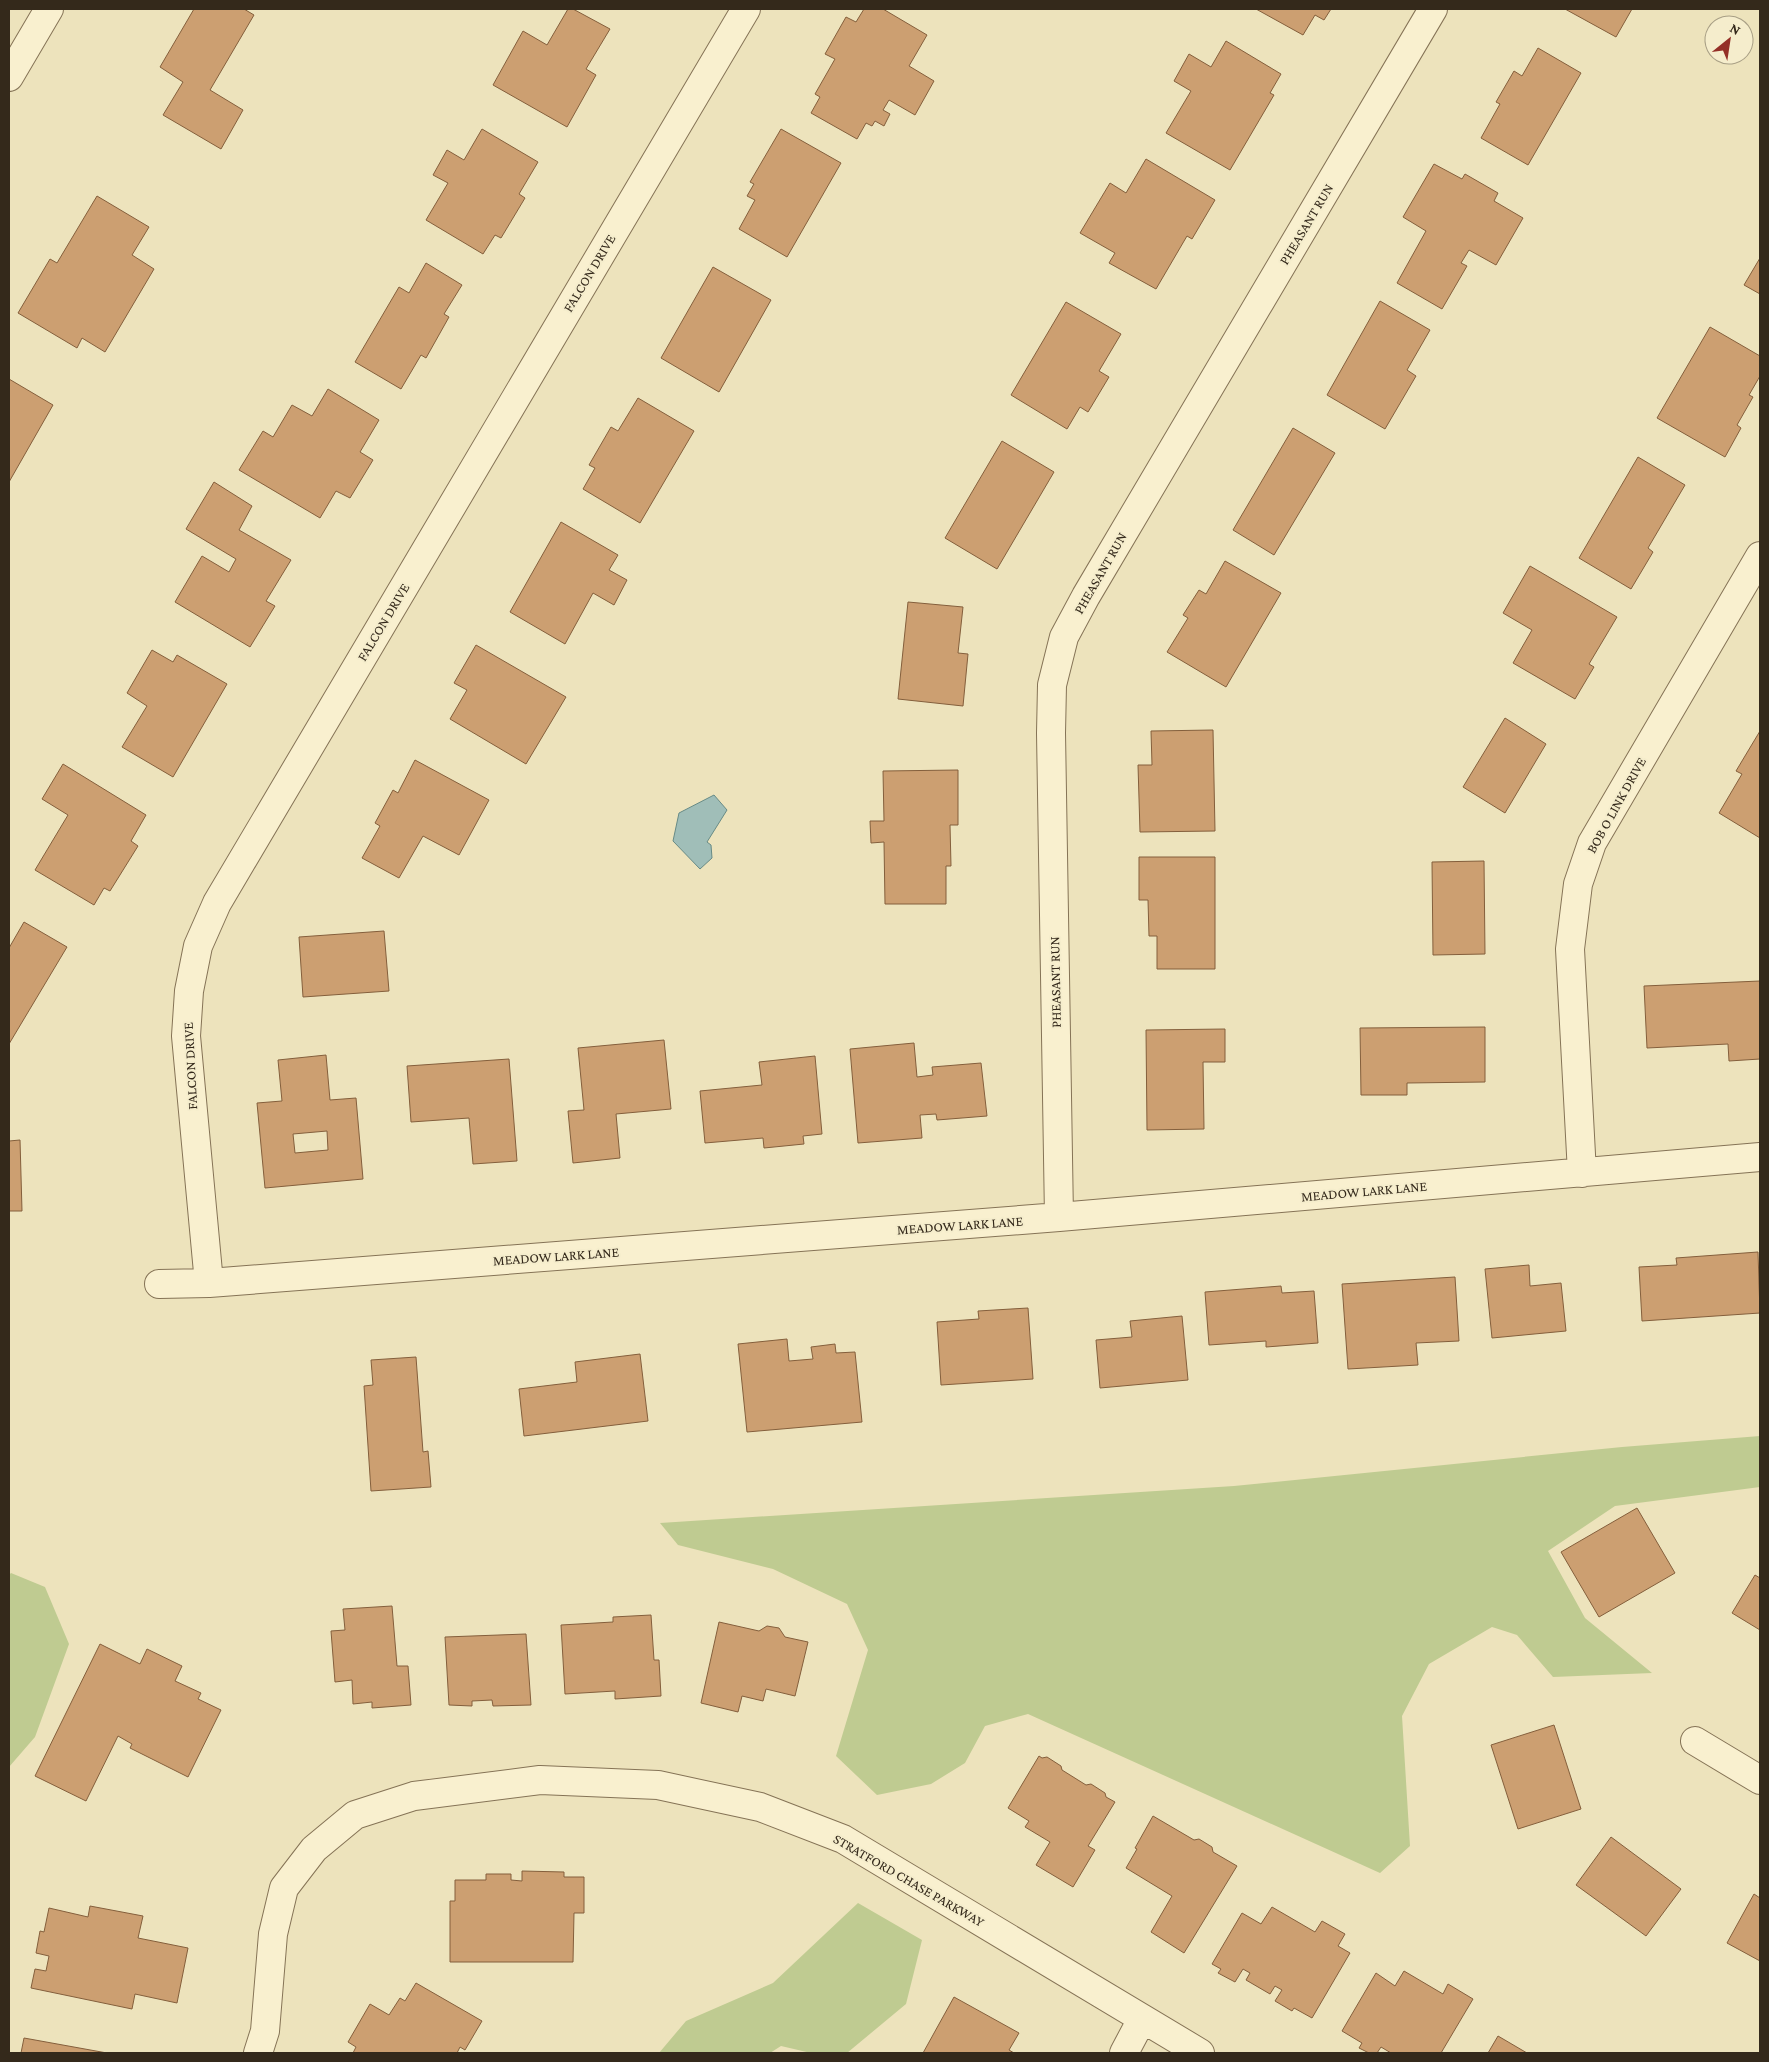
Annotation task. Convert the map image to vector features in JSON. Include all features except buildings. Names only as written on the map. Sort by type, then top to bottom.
[{"type":"street","points":[[9,77],[50,9]]},
{"type":"street","name":"FALCON DRIVE","points":[[209,1283],[186,1036],[189,991],[198,946],[217,903],[746,9]]},
{"type":"street","name":"PHEASANT RUN","points":[[1059,1217],[1051,733],[1052,685],[1064,638],[1086,596],[1433,9]]},
{"type":"street","name":"BOB O LINK DRIVE","points":[[1582,1173],[1570,949],[1578,884],[1592,843],[1760,556]]},
{"type":"street","name":"MEADOW LARK LANE","points":[[159,1284],[209,1283],[1059,1217],[1760,1157]]},
{"type":"street","points":[[1695,1741],[1760,1780]]},
{"type":"street","name":"STRATFORD CHASE PARKWAY","points":[[258,2053],[265,2031],[273,1934],[284,1888],[314,1849],[355,1815],[414,1796],[540,1780],[658,1784],[760,1807],[843,1839],[1200,2053]]},
{"type":"street","points":[[1124,2053],[1142,2019]]},
{"type":"green space","points":[[1760,1436],[1760,1487],[1615,1506],[1548,1551],[1585,1618],[1652,1673],[1553,1677],[1517,1635],[1492,1627],[1429,1664],[1402,1716],[1410,1846],[1380,1873],[1028,1714],[985,1726],[965,1763],[931,1784],[877,1795],[836,1756],[868,1650],[847,1604],[773,1569],[678,1545],[660,1523],[1234,1486],[1622,1447]]},
{"type":"green space","points":[[11,1573],[45,1587],[69,1644],[35,1737],[9,1767],[9,1575]]},
{"type":"green space","points":[[858,1903],[922,1940],[906,2004],[847,2053],[811,2053],[781,2046],[770,2053],[659,2053],[686,2021],[773,1983]]},
{"type":"water","points":[[714,795],[727,810],[707,842],[711,845],[712,858],[700,869],[673,841],[679,813]]}]
